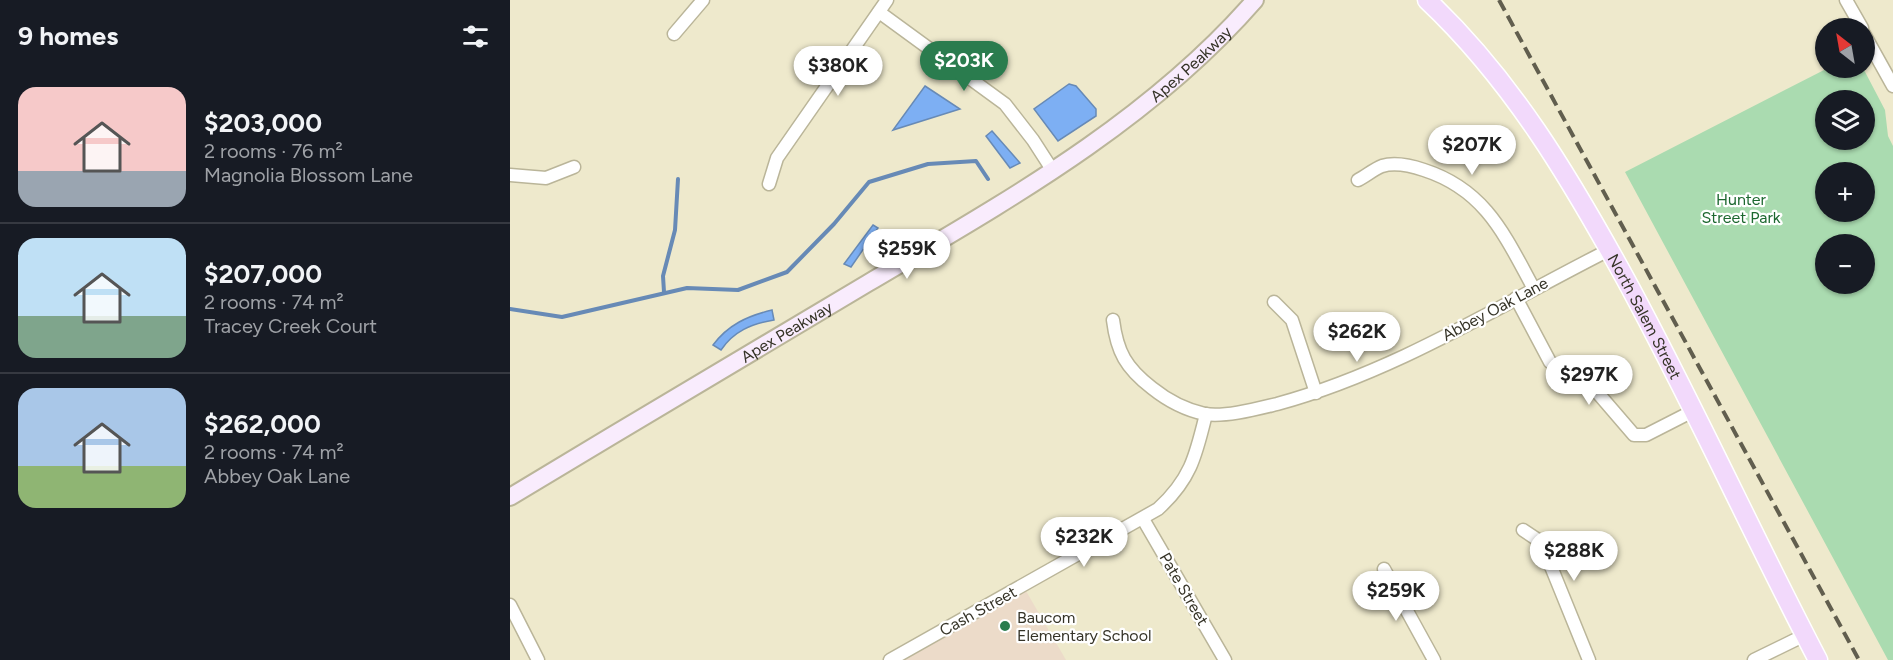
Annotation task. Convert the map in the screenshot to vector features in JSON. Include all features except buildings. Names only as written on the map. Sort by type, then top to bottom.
[{"type":"main road","name":"Apex Peakway","points":[[510,497],[1053,171],[1143,105],[1193,62],[1255,0]]},
{"type":"main road","name":"North Salem Street","points":[[1427,0],[1468,41],[1539,131],[1567,174],[1695,410],[1818,660]]},
{"type":"street","points":[[674,34],[703,0]]},
{"type":"street","points":[[769,184],[777,158],[887,0]]},
{"type":"street","points":[[1846,0],[1856,18]]},
{"type":"street","points":[[879,12],[1005,104],[1034,140],[1053,171]]},
{"type":"street","points":[[1875,53],[1893,86]]},
{"type":"street","points":[[1358,180],[1382,166],[1394,165],[1413,167],[1455,183],[1480,202],[1494,219],[1534,289]]},
{"type":"street","points":[[510,175],[546,178],[574,168]]},
{"type":"street","name":"Abbey Oak Lane","points":[[1113,320],[1116,346],[1138,376],[1168,399],[1206,414],[1265,407],[1317,393],[1370,374],[1609,250]]},
{"type":"street","points":[[1516,298],[1551,362],[1597,392],[1634,435],[1646,435],[1695,410]]},
{"type":"street","points":[[1274,302],[1292,320],[1317,393]]},
{"type":"street","name":"Cash Street","points":[[890,660],[1143,519],[1165,503],[1184,482],[1195,459],[1206,414]]},
{"type":"street","name":"Pate Street","points":[[1143,519],[1225,660]]},
{"type":"street","points":[[1523,530],[1538,540],[1589,660]]},
{"type":"street","points":[[1384,569],[1434,660]]},
{"type":"street","points":[[510,605],[538,660]]},
{"type":"street","points":[[1754,660],[1805,635]]},
{"type":"shaded area","name":"Baucom Elementary School","points":[[1026,591],[1066,660],[903,660]]},
{"type":"green space","name":"Hunter Street Park","points":[[1815,75],[1815,78],[1868,78],[1875,90],[1815,90],[1815,150],[1875,150],[1875,91],[1885,110],[1888,136],[1893,146],[1893,660],[1888,660],[1625,172]]},
{"type":"water","points":[[1069,84],[1076,86],[1096,109],[1096,116],[1058,141],[1034,109]]},
{"type":"water","points":[[925,86],[960,109],[893,130]]},
{"type":"water","points":[[992,131],[1020,163],[1010,168],[986,136]]},
{"type":"water","points":[[873,225],[878,228],[851,267],[844,264]]},
{"type":"water","points":[[772,310],[774,320],[744,329],[721,350],[713,345],[739,322]]},
{"type":"waterway","points":[[510,309],[562,317],[687,288],[738,290],[787,272],[834,224],[869,182],[928,164],[976,161],[988,179]]},
{"type":"waterway","points":[[664,292],[663,276],[675,230],[678,179]]},
{"type":"railway","points":[[1499,0],[1859,660]]},
{"type":"place","name":"Baucom Elementary School","points":[[1005,626]]}]
